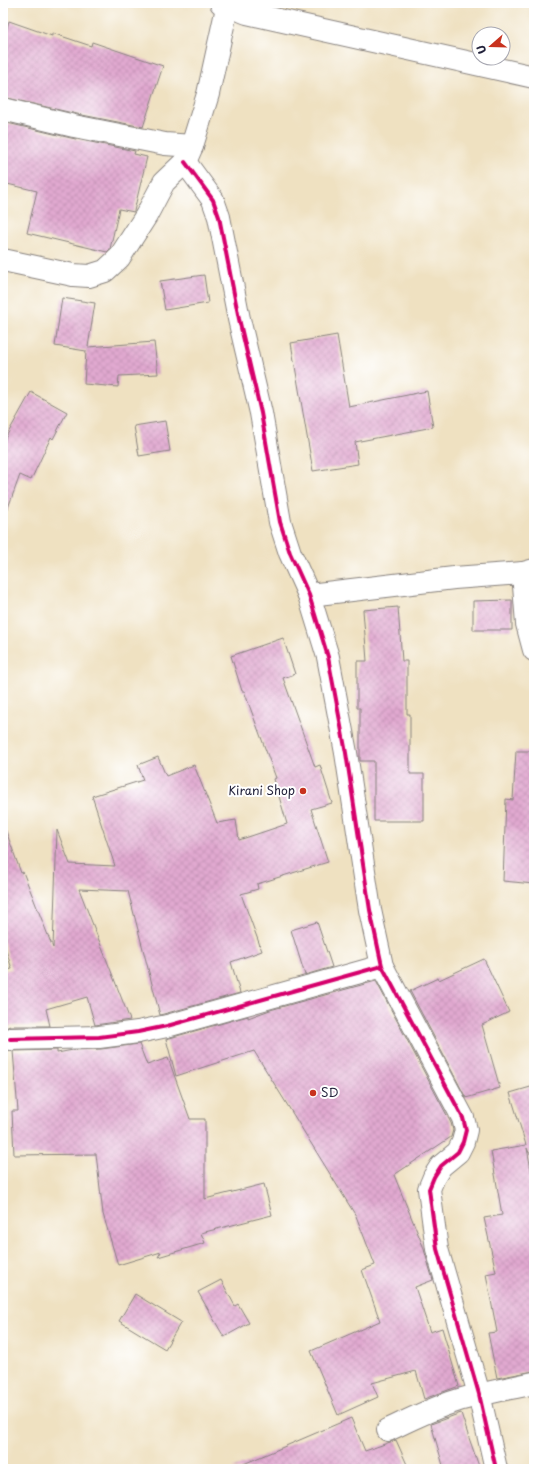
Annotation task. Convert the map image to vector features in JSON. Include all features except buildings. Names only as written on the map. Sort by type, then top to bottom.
[{"type":"street","points":[[3,260],[73,275],[89,276],[105,272],[119,258],[146,216],[164,182],[189,154],[208,94],[226,4],[247,13],[534,77]]},
{"type":"street","points":[[3,109],[74,126],[165,144],[189,154],[213,200],[219,217],[261,413],[280,522],[290,553],[309,596],[328,657],[346,753],[370,910],[382,966],[463,1118],[466,1130],[463,1142],[458,1152],[441,1166],[429,1189],[437,1250],[479,1394],[496,1469]]},
{"type":"street","points":[[309,596],[454,578],[528,572],[527,624],[534,650]]},
{"type":"street","points":[[10,1039],[99,1037],[138,1032],[167,1026],[382,966]]},
{"type":"street","points":[[388,1430],[444,1405],[479,1394],[534,1384]]},
{"type":"cycle path","points":[[185,162],[213,200],[219,217],[239,319],[261,413],[280,522],[290,553],[309,595],[328,657],[346,753],[370,910],[382,966],[463,1118],[466,1130],[463,1142],[458,1152],[441,1166],[429,1189],[437,1249],[479,1394],[496,1469]]},
{"type":"cycle path","points":[[10,1039],[99,1037],[138,1032],[167,1026],[382,966]]},
{"type":"place","name":"Kirani Shop","points":[[303,791]]},
{"type":"place","name":"SD","points":[[313,1093]]}]
